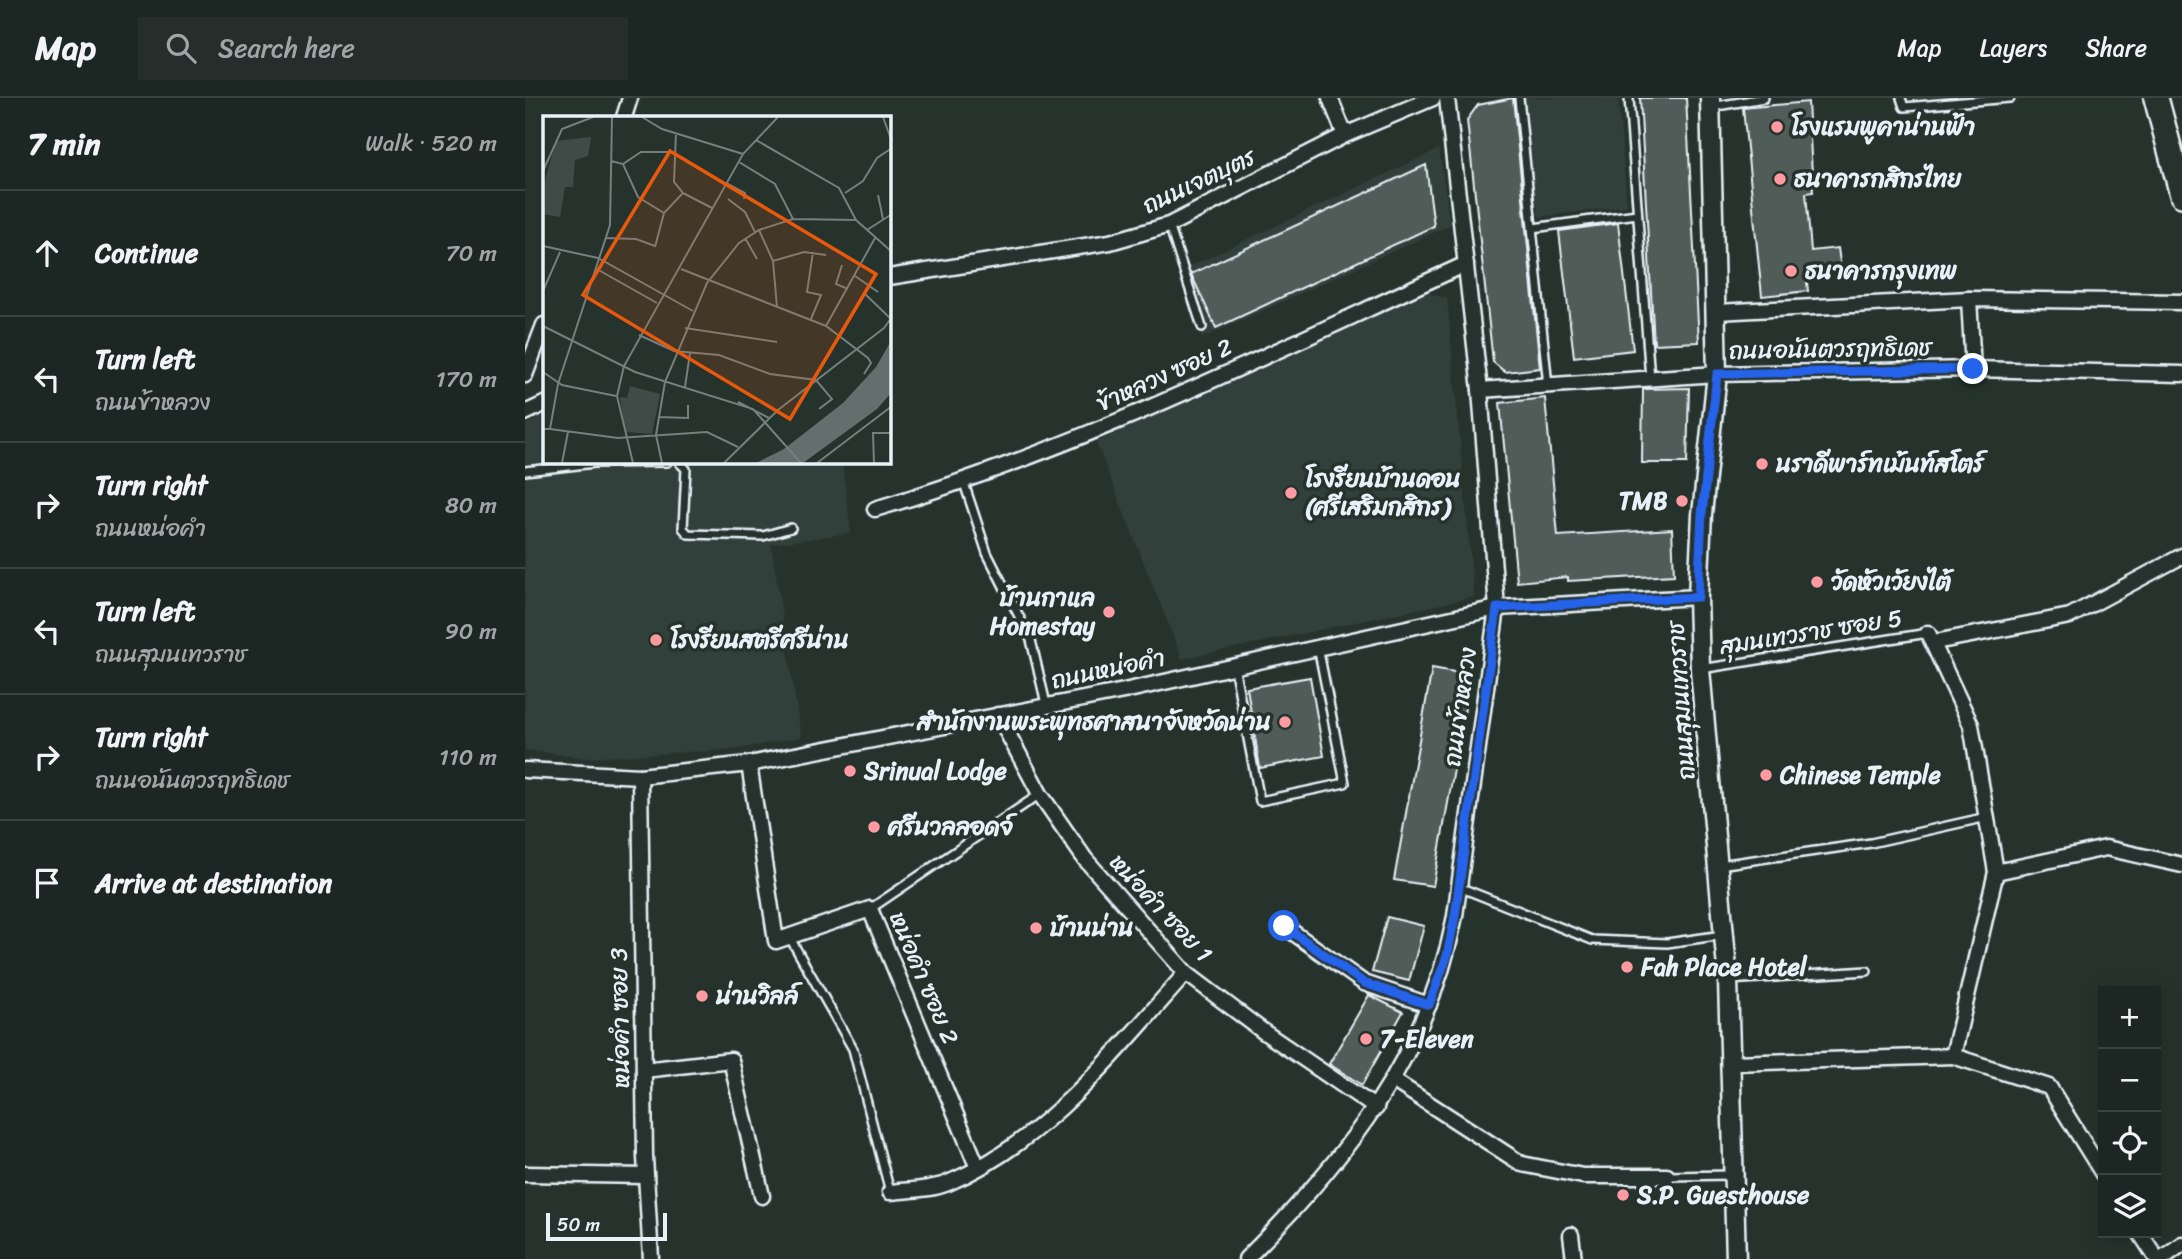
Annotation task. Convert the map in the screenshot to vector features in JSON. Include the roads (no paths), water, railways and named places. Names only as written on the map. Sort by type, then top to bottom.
[{"type":"main road","points":[[2156,98],[2182,195]]},
{"type":"street","points":[[624,116],[630,98]]},
{"type":"street","points":[[1330,98],[1346,135]]},
{"type":"street","name":"ถนนเจตบุตร","points":[[891,278],[1110,242],[1169,225],[1346,135],[1433,98]]},
{"type":"street","name":"ถนนข้าหลวง","points":[[1246,1259],[1305,1200],[1376,1108],[1394,1080],[1429,1005],[1447,956],[1497,608],[1480,390],[1447,98]]},
{"type":"street","name":"ถนนสุมนเทวราช","points":[[1710,103],[1717,374],[1702,514],[1698,597],[1700,669],[1720,865],[1728,980],[1736,1259]]},
{"type":"street","name":"ข้าหลวง ซอย 2","points":[[875,509],[964,483],[1090,433],[1466,264]]},
{"type":"street","points":[[1717,312],[1969,299],[2182,302]]},
{"type":"street","points":[[1969,299],[1973,369]]},
{"type":"street","points":[[525,375],[543,328]]},
{"type":"street","name":"ถนนอนันตวรฤทธิเดช","points":[[1480,390],[1717,374],[1973,369],[2182,374]]},
{"type":"street","points":[[525,413],[543,404]]},
{"type":"street","points":[[1953,1056],[1996,872],[1971,725],[1932,638],[2070,616],[2182,555]]},
{"type":"street","name":"ถนนหน่อคำ","points":[[525,770],[640,776],[749,764],[1046,704],[1124,691],[1233,664],[1497,608],[1698,597]]},
{"type":"street","name":"หน่อคำ ซอย 1","points":[[998,715],[1040,794],[1086,859],[1186,973],[1265,1032],[1376,1108]]},
{"type":"street","points":[[749,764],[776,941],[790,938]]},
{"type":"street","name":"หน่อคำ ซอย 3","points":[[640,776],[646,1176],[651,1259]]},
{"type":"street","points":[[1996,872],[2106,848],[2182,865]]},
{"type":"street","name":"หน่อคำ ซอย 2","points":[[790,938],[870,909],[978,1168]]},
{"type":"street","points":[[1284,926],[1364,983],[1429,1005]]},
{"type":"street","points":[[890,1192],[945,1184],[978,1168],[1031,1132],[1100,1070],[1186,973]]},
{"type":"street","points":[[1732,1063],[1953,1056],[2049,1087],[2098,1166]]},
{"type":"street","points":[[644,1070],[731,1060],[762,1196]]},
{"type":"street","points":[[1394,1080],[1521,1164],[1583,1176],[1667,1176]]},
{"type":"street","points":[[525,1174],[646,1176]]},
{"type":"street","points":[[1571,1235],[1574,1259]]},
{"type":"street","points":[[2144,1238],[2159,1259],[2182,1244]]},
{"type":"lane","points":[[1519,98],[1548,387]]},
{"type":"lane","points":[[1629,98],[1650,379]]},
{"type":"lane","points":[[1710,103],[1764,98]]},
{"type":"lane","points":[[1901,98],[1904,107],[2010,98]]},
{"type":"lane","points":[[1533,228],[1637,214]]},
{"type":"lane","points":[[1169,225],[1202,327]]},
{"type":"lane","points":[[525,471],[586,464]]},
{"type":"lane","points":[[681,464],[686,470],[683,528],[688,534],[763,536],[791,528]]},
{"type":"lane","points":[[964,483],[987,553],[1031,640],[1046,704]]},
{"type":"lane","name":"สุมนเทวราช ซอย 5","points":[[1700,669],[1932,638]]},
{"type":"lane","points":[[1233,664],[1260,801],[1345,783],[1318,646]]},
{"type":"lane","points":[[870,909],[1040,794]]},
{"type":"lane","points":[[1720,865],[1871,843],[1987,817]]},
{"type":"lane","points":[[1458,887],[1593,940],[1667,943],[1724,934]]},
{"type":"lane","points":[[790,938],[853,1049],[890,1192]]},
{"type":"lane","points":[[1728,980],[1867,971]]},
{"type":"lane","points":[[1667,1176],[1734,1175]]},
{"type":"place","name":"โรงแรมพูคาน่านฟ้า","points":[[1777,127]]},
{"type":"place","name":"ธนาคารกสิกรไทย","points":[[1780,179]]},
{"type":"place","name":"ธนาคารกรุงเทพ","points":[[1791,271]]},
{"type":"place","name":"นราดีพาร์ทเม้นท์สโตร์","points":[[1762,464]]},
{"type":"place","name":"โรงรียนบ้านดอน (ศรีเสริมกสิกร)","points":[[1291,493]]},
{"type":"place","name":"TMB","points":[[1682,501]]},
{"type":"place","name":"วัดหัวเวัยงไต้","points":[[1817,582]]},
{"type":"place","name":"บ้านกาแล Homestay","points":[[1109,612]]},
{"type":"place","name":"โรงรียนสตรีศรีน่าน","points":[[656,640]]},
{"type":"place","name":"สำนักงานพระพุทธศาสนาจังหวัดน่าน","points":[[1285,722]]},
{"type":"place","name":"Srinual Lodge","points":[[850,771]]},
{"type":"place","name":"Chinese Temple","points":[[1766,775]]},
{"type":"place","name":"ศรีนวลลอดจ์","points":[[874,827]]},
{"type":"place","name":"บ้านน่าน","points":[[1036,928]]},
{"type":"place","name":"Fah Place Hotel","points":[[1627,967]]},
{"type":"place","name":"น่านวิลล์","points":[[702,996]]},
{"type":"place","name":"7-Eleven","points":[[1366,1039]]},
{"type":"place","name":"S.P. Guesthouse","points":[[1623,1195]]}]
